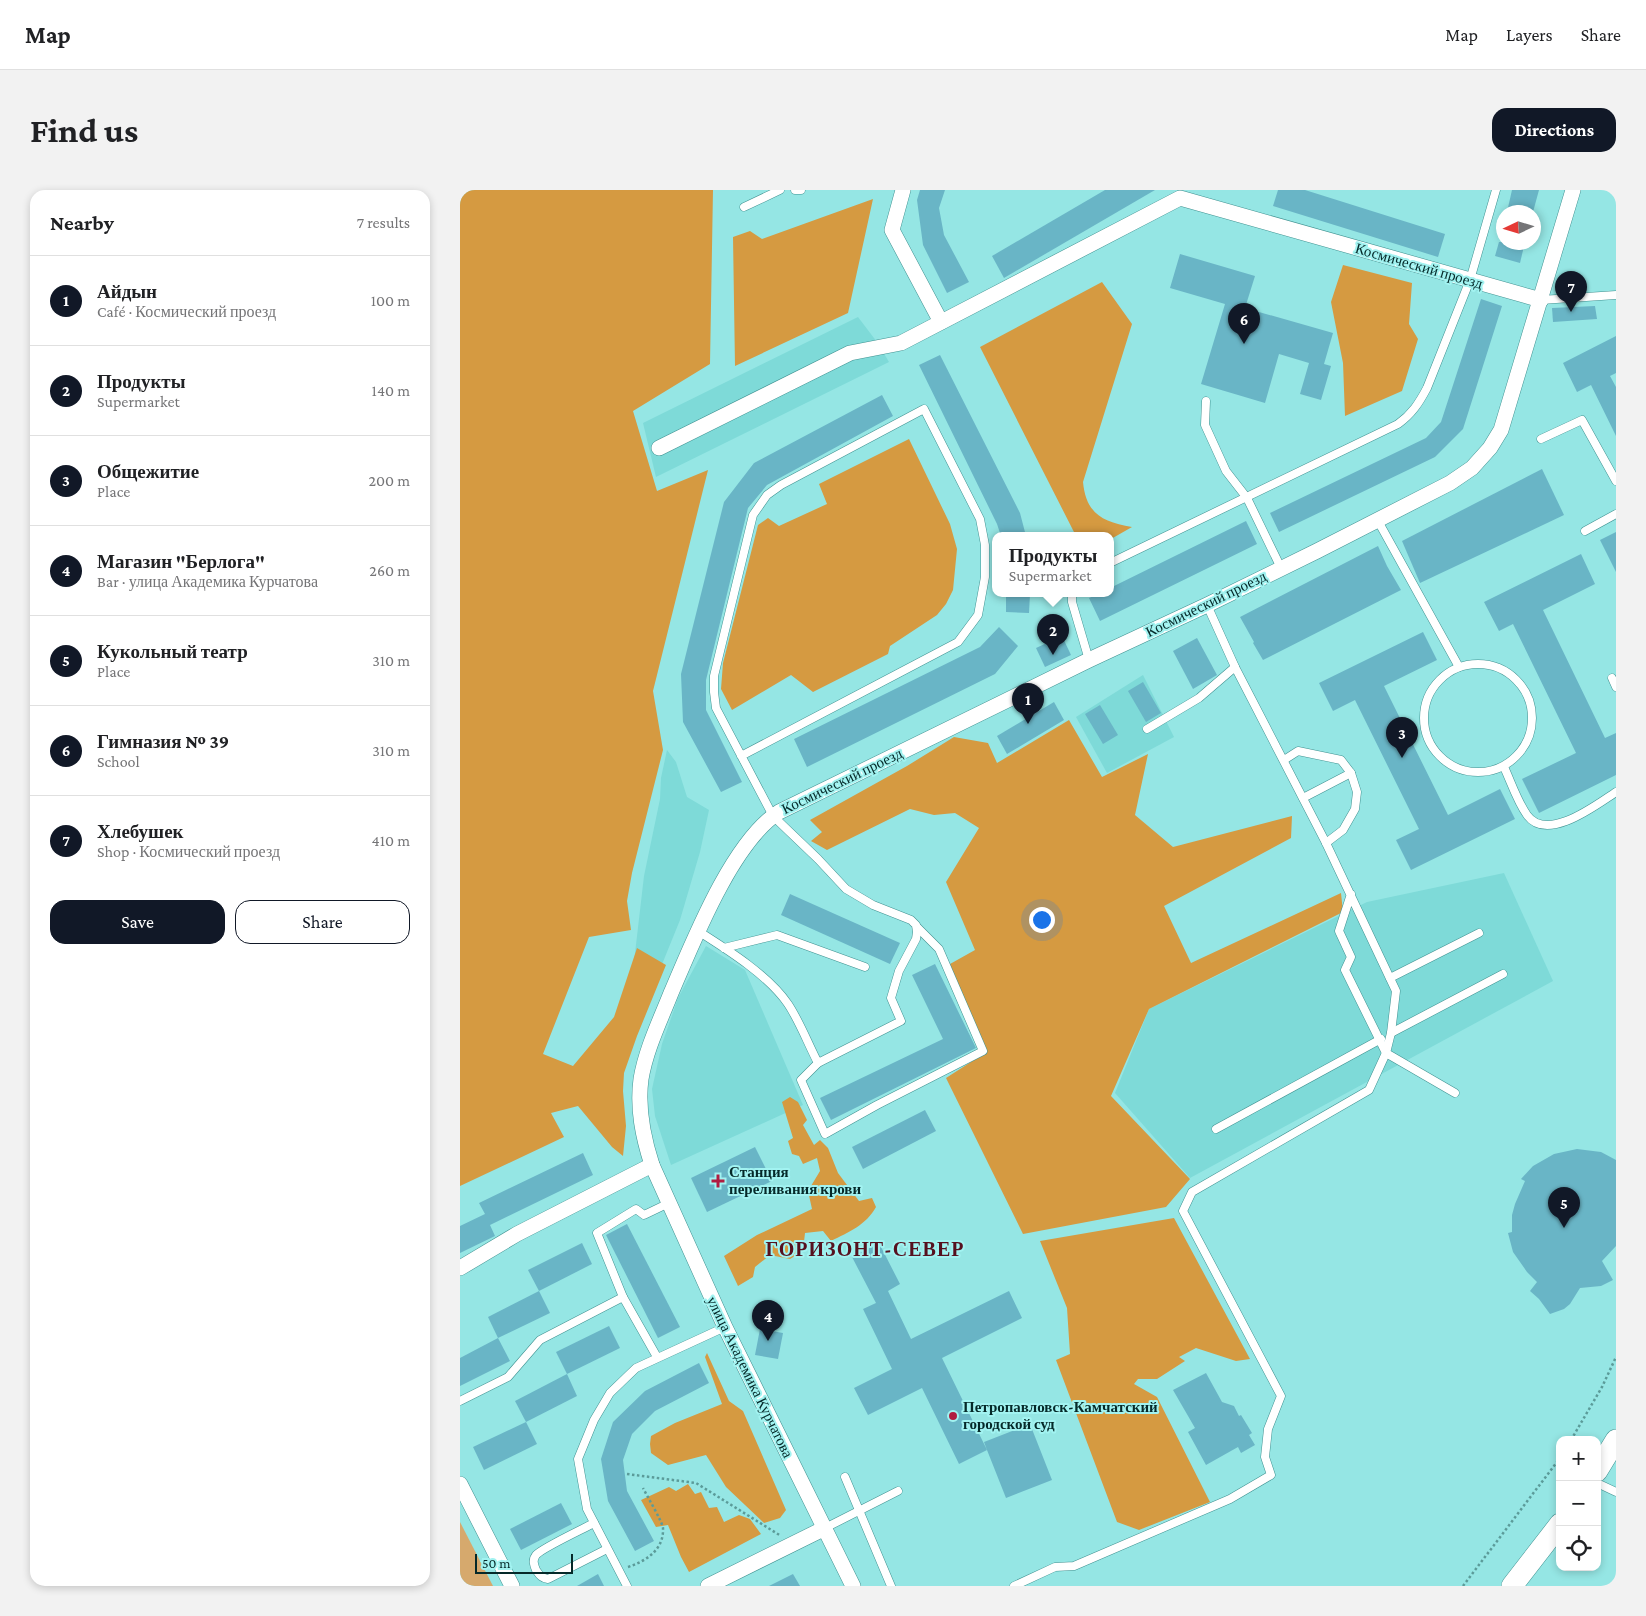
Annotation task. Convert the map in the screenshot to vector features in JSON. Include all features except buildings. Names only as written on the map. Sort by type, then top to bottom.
[{"type":"main road","points":[[1601,1464],[1616,1440]]},
{"type":"main road","points":[[1512,1586],[1558,1526]]},
{"type":"street","points":[[903,190],[892,230],[942,322]]},
{"type":"street","name":"Космический проезд","points":[[773,816],[1089,660],[1378,521],[1450,483],[1472,468],[1490,448],[1501,430],[1574,190]]},
{"type":"street","name":"Космический проезд","points":[[658,448],[850,353],[901,343],[1180,198],[1541,300]]},
{"type":"street","name":"улица Академика Курчатова","points":[[773,816],[736,860],[715,896],[698,931],[655,1031],[643,1070],[640,1090],[640,1113],[644,1138],[652,1165],[669,1203],[725,1327],[853,1586]]},
{"type":"street","points":[[460,1268],[517,1234],[652,1165]]},
{"type":"street","points":[[460,1484],[512,1586]]},
{"type":"street","points":[[708,1586],[824,1529]]},
{"type":"lane","points":[[744,207],[780,190]]},
{"type":"lane","points":[[795,190],[801,190]]},
{"type":"lane","points":[[1114,561],[1398,424],[1409,415],[1419,404],[1427,388],[1470,280],[1496,190]]},
{"type":"lane","points":[[1541,300],[1616,295]]},
{"type":"lane","points":[[1206,402],[1205,425],[1226,470],[1247,498],[1281,568]]},
{"type":"lane","points":[[740,756],[958,642],[978,615],[985,577],[986,545],[980,519],[924,409],[781,485],[767,495],[754,515],[714,676],[716,708],[740,756],[773,816],[846,889],[873,905],[911,920],[939,949],[983,1051],[825,1134],[801,1080],[818,1063],[901,1021],[891,998],[899,971],[916,939],[917,927]]},
{"type":"lane","points":[[1541,439],[1582,420],[1616,481]]},
{"type":"lane","points":[[1585,531],[1616,514]]},
{"type":"lane","points":[[1378,521],[1458,667]]},
{"type":"lane","points":[[1072,597],[1089,660]]},
{"type":"lane","points":[[1014,1586],[1055,1567],[1074,1566],[1230,1499],[1271,1475],[1265,1457],[1268,1429],[1281,1396],[1183,1211],[1192,1192],[1369,1090],[1386,1052],[1391,1033],[1396,991],[1326,843],[1235,667],[1206,605]]},
{"type":"lane","points":[[1476,664],[1494,666],[1511,674],[1524,688],[1531,704],[1533,723],[1528,740],[1518,756],[1504,767],[1487,772],[1469,772],[1452,767],[1438,756],[1428,741],[1424,724],[1425,706],[1428,698],[1443,676],[1458,667],[1476,664]]},
{"type":"lane","points":[[1147,729],[1199,698],[1235,667]]},
{"type":"lane","points":[[1612,678],[1616,687]]},
{"type":"lane","points":[[1284,760],[1298,751],[1318,754],[1341,760],[1351,773],[1357,792],[1355,809],[1343,830],[1326,843]]},
{"type":"lane","points":[[1504,767],[1527,815],[1541,825],[1551,826],[1565,822],[1616,792]]},
{"type":"lane","points":[[1303,798],[1351,773]]},
{"type":"lane","points":[[1351,894],[1339,931],[1351,957],[1346,970],[1386,1052],[1455,1093]]},
{"type":"lane","points":[[698,931],[774,986],[789,1006],[818,1063]]},
{"type":"lane","points":[[1390,978],[1479,933]]},
{"type":"lane","points":[[724,948],[777,936],[865,968]]},
{"type":"lane","points":[[1391,1033],[1503,974]]},
{"type":"lane","points":[[1216,1129],[1381,1039]]},
{"type":"lane","points":[[657,1357],[623,1297],[597,1233],[636,1209],[644,1215],[669,1203]]},
{"type":"lane","points":[[460,1401],[508,1377],[540,1340],[623,1297]]},
{"type":"lane","points":[[627,1586],[587,1509],[578,1459],[594,1420],[610,1393],[636,1368],[725,1327]]},
{"type":"lane","points":[[845,1476],[891,1586]]},
{"type":"lane","points":[[1601,1485],[1616,1492]]},
{"type":"lane","points":[[824,1529],[898,1491]]},
{"type":"lane","points":[[594,1523],[540,1551],[534,1560],[534,1565],[539,1575],[543,1578],[548,1578],[607,1550]]},
{"type":"path","points":[[1573,1436],[1602,1387],[1616,1357]]},
{"type":"path","points":[[1463,1586],[1556,1463]]},
{"type":"path","points":[[627,1474],[696,1483],[793,1543]]},
{"type":"path","points":[[624,1569],[643,1562],[653,1553],[660,1541],[663,1527],[643,1488]]},
{"type":"shaded area","points":[[460,190],[713,190],[710,364],[633,411],[657,491],[708,470],[653,691],[663,750],[632,873],[627,901],[631,930],[589,937],[543,1054],[573,1066],[614,1017],[637,948],[666,965],[624,1073],[623,1091],[626,1126],[623,1156],[612,1147],[578,1106],[551,1113],[564,1137],[460,1186]]},
{"type":"shaded area","points":[[873,199],[848,313],[735,366],[733,237],[750,231],[762,239]]},
{"type":"shaded area","points":[[1343,265],[1412,283],[1409,324],[1418,339],[1402,391],[1345,416],[1343,363],[1331,302]]},
{"type":"shaded area","points":[[1102,282],[1132,324],[1083,482],[1088,502],[1098,515],[1113,522],[1132,527],[1114,537],[1114,532],[1074,532],[980,347]]},
{"type":"shaded area","points":[[858,317],[889,362],[656,477],[643,423]]},
{"type":"shaded area","points":[[909,439],[950,524],[957,549],[953,590],[946,604],[937,615],[890,646],[888,654],[813,692],[791,675],[732,710],[721,689],[723,663],[758,525],[768,518],[779,526],[827,504],[819,484]]},
{"type":"shaded area","points":[[1143,675],[1174,737],[1107,773],[1076,717]]},
{"type":"shaded area","points":[[1069,720],[1102,777],[1148,754],[1135,815],[1173,847],[1292,816],[1291,838],[1164,906],[1191,963],[1341,893],[1343,912],[1149,1009],[1111,1096],[1190,1179],[1166,1207],[1023,1234],[946,1078],[985,1053],[950,964],[975,950],[946,882],[979,828],[955,813],[934,815],[910,809],[827,850],[811,841],[822,832],[810,820],[907,766],[954,737],[988,743],[997,763]]},
{"type":"shaded area","points":[[667,750],[676,762],[687,797],[709,810],[700,852],[680,920],[637,1026],[627,1022],[644,876],[660,799],[661,778]]},
{"type":"shaded area","points":[[1504,873],[1553,981],[1190,1178],[1115,1093],[1149,1009],[1367,902]]},
{"type":"shaded area","points":[[706,946],[745,970],[803,1105],[671,1165],[655,1116],[652,1089],[662,1044],[678,998]]},
{"type":"shaded area","points":[[790,1097],[798,1102],[807,1120],[803,1125],[814,1145],[820,1140],[828,1148],[838,1173],[859,1201],[872,1198],[876,1207],[862,1223],[831,1241],[823,1231],[805,1233],[803,1251],[790,1259],[770,1255],[755,1267],[753,1277],[738,1286],[724,1256],[757,1235],[812,1209],[808,1191],[820,1171],[817,1158],[803,1164],[799,1156],[792,1154],[788,1141],[793,1138],[782,1102]]},
{"type":"shaded area","points":[[1174,1218],[1250,1359],[1236,1361],[1196,1348],[1179,1357],[1185,1361],[1157,1379],[1138,1379],[1134,1384],[1157,1397],[1210,1502],[1139,1530],[1117,1522],[1056,1360],[1070,1354],[1067,1308],[1040,1241]]},
{"type":"shaded area","points":[[707,1353],[729,1401],[743,1411],[786,1510],[780,1518],[764,1523],[726,1487],[706,1455],[668,1465],[651,1453],[651,1436],[675,1423],[722,1404],[705,1357]]},
{"type":"shaded area","points":[[688,1484],[695,1494],[701,1492],[709,1508],[717,1507],[724,1522],[739,1515],[750,1519],[761,1534],[689,1572],[668,1525],[656,1527],[641,1500],[669,1487],[676,1491]]},
{"type":"shaded area","points":[[460,1522],[493,1586],[460,1586]]},
{"type":"place","name":"Хлебушек","points":[[1571,312]]},
{"type":"place","name":"Гимназия № 39","points":[[1244,344]]},
{"type":"place","name":"Продукты","points":[[1053,655]]},
{"type":"place","name":"Айдын","points":[[1028,724]]},
{"type":"place","name":"Общежитие","points":[[1402,758]]},
{"type":"place","name":"Станция переливания крови","points":[[718,1181]]},
{"type":"place","name":"Кукольный театр","points":[[1564,1228]]},
{"type":"place","name":"Магазин \"Берлога\"","points":[[768,1341]]},
{"type":"place","name":"Петропавловск-Камчатский городской суд","points":[[953,1416]]},
{"type":"district","name":"ГОРИЗОНТ-СЕВЕР","points":[[865,1249]]}]
